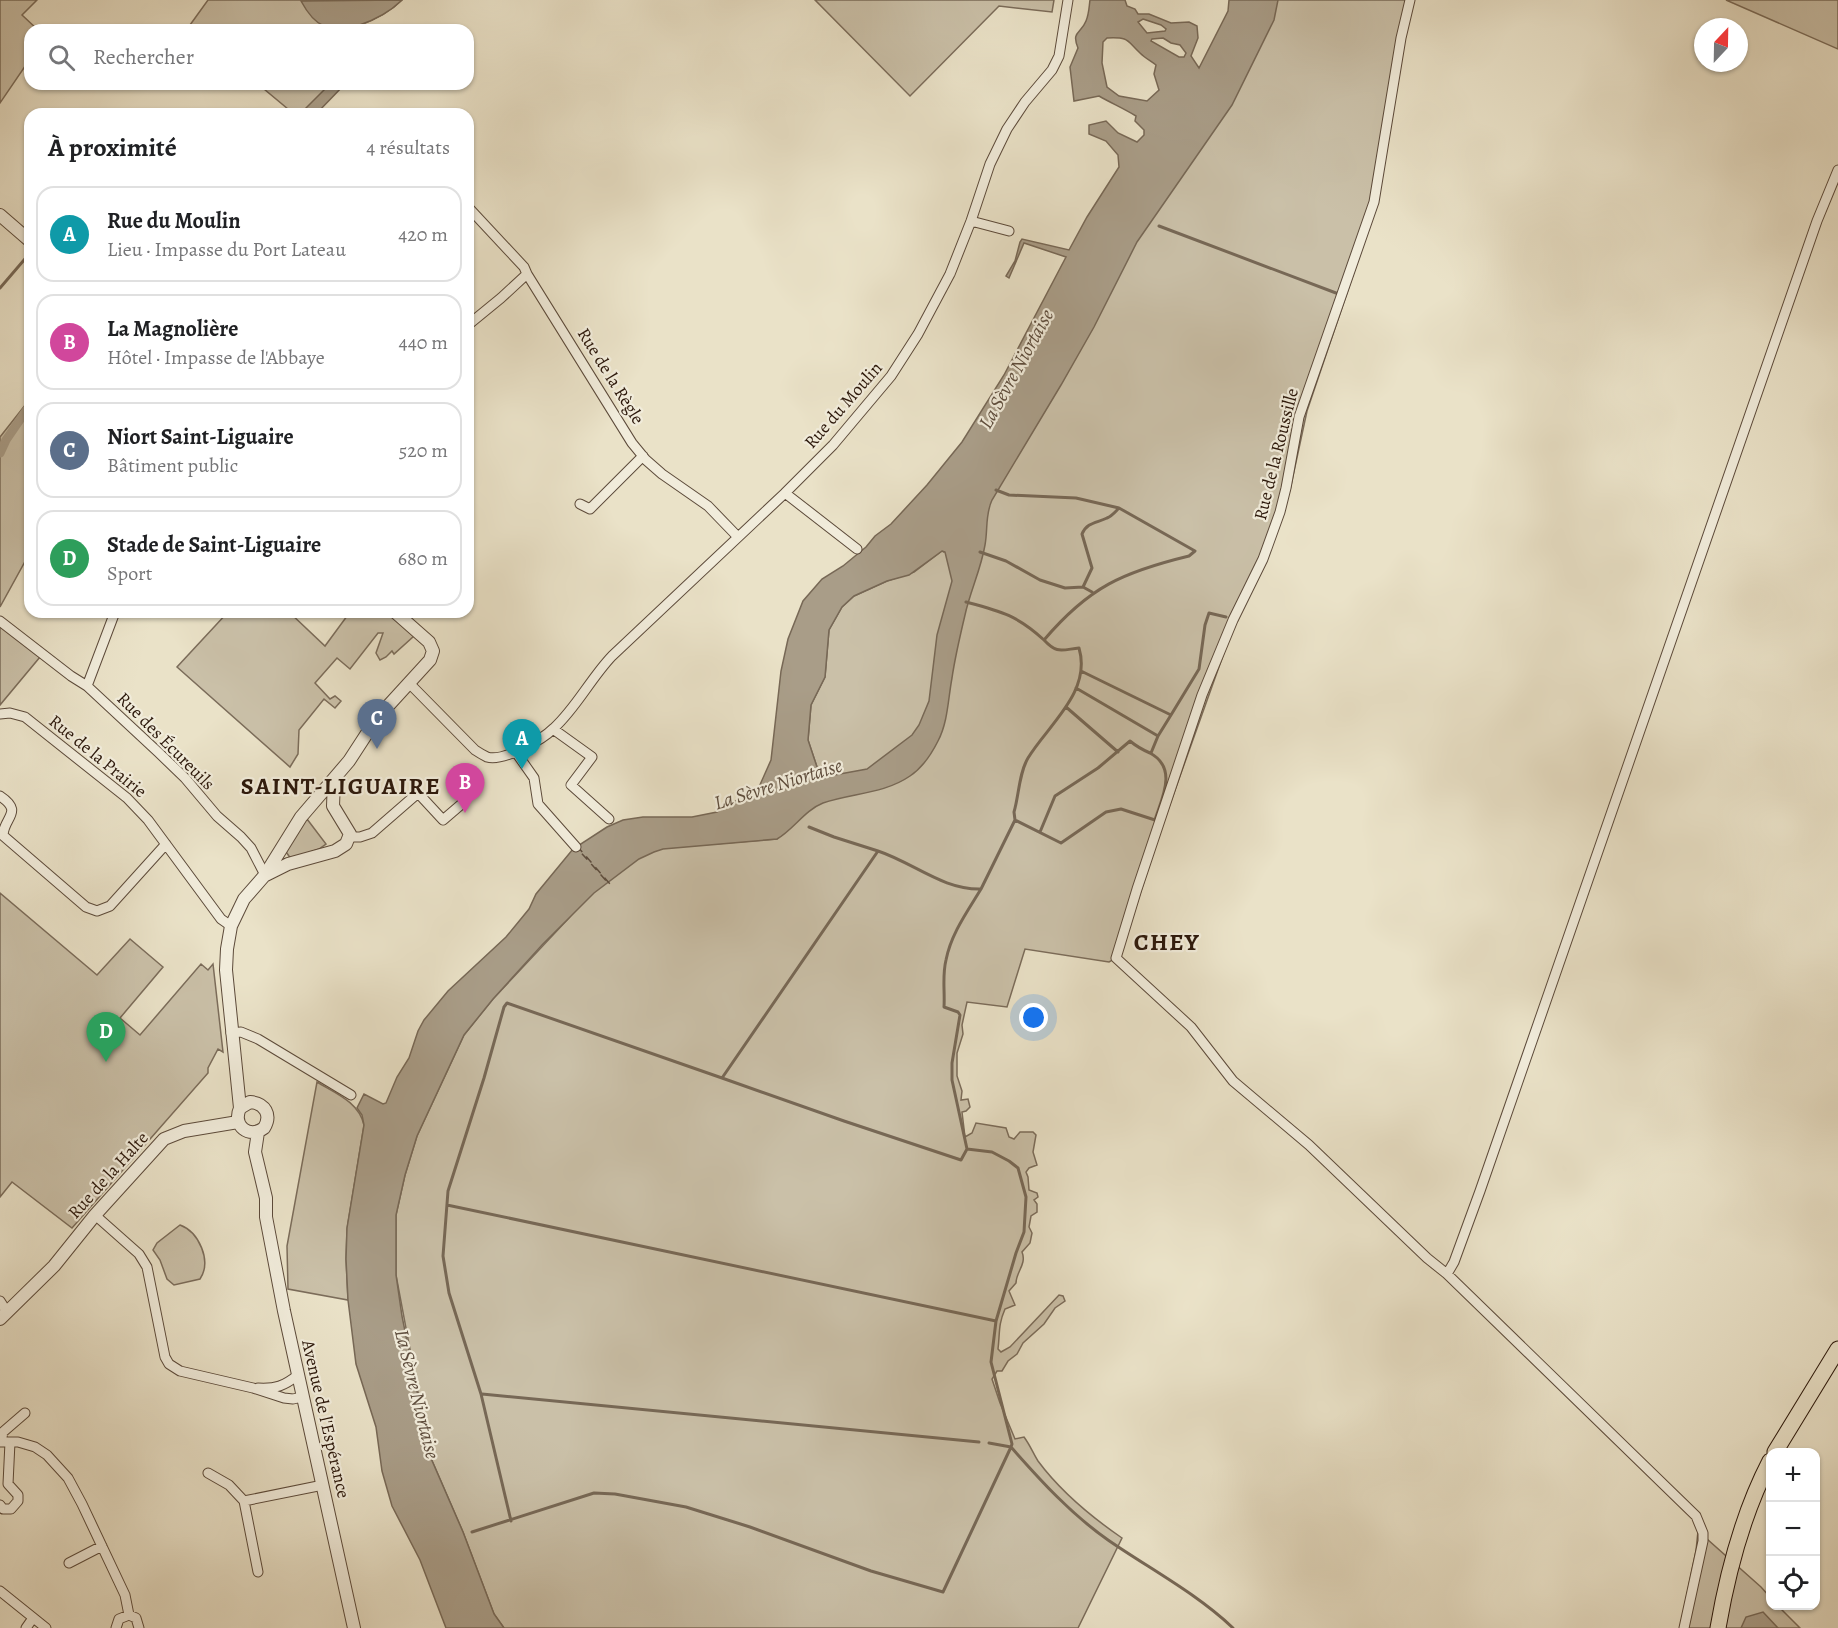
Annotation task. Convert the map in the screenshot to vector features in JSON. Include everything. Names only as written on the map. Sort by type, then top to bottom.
[{"type":"main road","points":[[1777,1448],[1838,1349]]},
{"type":"main road","points":[[1718,1628],[1735,1549],[1766,1470]]},
{"type":"street","name":"Rue du Moulin","points":[[409,683],[475,750],[488,758],[527,747],[553,729],[597,671],[833,445],[878,393],[903,359],[950,274],[990,164],[1007,129],[1025,102],[1052,70],[1059,56],[1068,0]]},
{"type":"street","name":"Rue de la Roussille","points":[[1410,0],[1401,38],[1374,202],[1299,417],[1286,488],[1272,536],[1210,675],[1116,958],[1191,1026],[1233,1081],[1309,1145],[1447,1275]]},
{"type":"street","points":[[1684,1628],[1703,1541],[1703,1533],[1696,1516],[1447,1275],[1480,1191],[1816,222],[1838,170]]},
{"type":"street","name":"Rue de la Règle","points":[[474,213],[524,267],[632,443],[662,474],[708,506],[737,536]]},
{"type":"street","points":[[0,215],[24,236]]},
{"type":"street","points":[[971,221],[1009,231]]},
{"type":"street","points":[[474,320],[527,274]]},
{"type":"street","points":[[580,504],[590,509],[643,456]]},
{"type":"street","points":[[785,493],[857,549]]},
{"type":"street","points":[[87,686],[113,618]]},
{"type":"street","points":[[240,1108],[226,970],[226,950],[231,926],[244,899],[265,875],[278,852],[315,800],[334,780],[377,718],[430,660],[433,651],[429,642],[402,618]]},
{"type":"street","name":"Rue des Écureuils","points":[[0,621],[87,686],[158,752],[217,816],[251,848],[265,875]]},
{"type":"street","name":"Rue de la Prairie","points":[[0,714],[10,713],[25,717],[107,780],[138,809],[221,919],[231,926]]},
{"type":"street","points":[[553,729],[592,757],[571,785],[609,819]]},
{"type":"street","points":[[515,751],[534,778],[538,804],[576,847]]},
{"type":"street","points":[[333,806],[334,780]]},
{"type":"street","points":[[350,837],[372,833],[418,793],[443,820],[464,802]]},
{"type":"street","points":[[0,796],[12,810],[11,818],[2,834],[86,907],[98,911],[110,906],[166,844]]},
{"type":"street","points":[[265,875],[288,864],[340,849],[346,844],[350,837],[347,827],[333,806],[325,800],[315,800]]},
{"type":"street","points":[[278,852],[279,859],[288,864]]},
{"type":"street","points":[[231,1033],[241,1032],[258,1039],[351,1095]]},
{"type":"street","points":[[237,1076],[250,1097],[264,1107],[268,1118],[266,1125],[258,1132],[250,1133],[241,1126],[237,1115],[246,1103],[258,1103]]},
{"type":"street","name":"Avenue de l'Espérance","points":[[241,1126],[262,1212],[266,1217]]},
{"type":"street","name":"Rue de la Halte","points":[[4,1315],[54,1266],[95,1215],[164,1139],[184,1131],[241,1126]]},
{"type":"street","name":"Avenue de l'Espérance","points":[[258,1132],[255,1152],[266,1198],[266,1217],[302,1397],[354,1628]]},
{"type":"street","points":[[95,1215],[140,1254],[147,1267],[165,1357],[169,1364],[180,1371],[253,1388],[284,1398],[302,1397]]},
{"type":"street","points":[[0,1301],[4,1315]]},
{"type":"street","points":[[253,1388],[267,1389],[285,1385],[298,1375]]},
{"type":"street","points":[[0,1505],[3,1509],[11,1509],[18,1501],[18,1495],[9,1484],[3,1432],[25,1413]]},
{"type":"street","points":[[4,1442],[26,1444],[42,1451],[68,1478],[125,1595],[129,1615]]},
{"type":"street","points":[[208,1473],[229,1485],[244,1501],[258,1572]]},
{"type":"street","points":[[0,1491],[9,1484]]},
{"type":"street","points":[[244,1501],[323,1485]]},
{"type":"street","points":[[69,1563],[102,1546]]},
{"type":"street","points":[[0,1591],[46,1628]]},
{"type":"street","points":[[116,1628],[119,1619],[129,1615],[136,1618],[140,1628]]},
{"type":"street","points":[[26,1628],[33,1618]]},
{"type":"shaded area","points":[[0,0],[37,0],[22,15],[32,24],[24,24],[24,68],[0,103]]},
{"type":"shaded area","points":[[208,0],[402,0],[382,16],[363,24],[191,24]]},
{"type":"shaded area","points":[[815,0],[1054,0],[1052,12],[999,6],[910,96]]},
{"type":"shaded area","points":[[1252,0],[1411,0],[1375,210],[1307,411],[1290,490],[1235,622],[1160,832],[1120,956],[1109,962],[1025,949],[1007,1007],[967,1002],[962,1025],[963,1034],[957,1053],[957,1076],[962,1091],[961,1100],[968,1099],[970,1107],[962,1112],[965,1137],[972,1133],[976,1123],[1006,1128],[1009,1137],[1014,1139],[1020,1132],[1033,1132],[1036,1135],[1033,1152],[1037,1165],[1026,1172],[1029,1190],[1037,1193],[1038,1197],[1034,1200],[1037,1204],[1037,1212],[1031,1216],[1030,1243],[1022,1252],[1022,1264],[1016,1283],[1009,1291],[1015,1305],[1005,1309],[1000,1324],[998,1349],[1001,1352],[1010,1347],[1059,1295],[1063,1296],[1065,1301],[1055,1308],[1044,1324],[1023,1343],[1017,1354],[1008,1361],[1002,1371],[997,1371],[992,1379],[1000,1403],[1015,1439],[1024,1437],[1038,1461],[1056,1483],[1087,1512],[1122,1538],[1078,1628],[504,1628],[494,1614],[463,1532],[430,1456],[396,1275],[396,1215],[417,1136],[464,1035],[493,999],[568,919],[626,851],[777,839],[817,767],[808,740],[811,705],[825,677],[829,630],[842,607],[854,596],[914,572],[942,551],[944,552]]},
{"type":"shaded area","points":[[1726,0],[1838,0],[1838,49]]},
{"type":"shaded area","points":[[265,90],[334,90],[314,108],[287,108]]},
{"type":"shaded area","points":[[24,407],[24,563],[0,607],[0,437]]},
{"type":"shaded area","points":[[222,618],[295,618],[325,646],[346,618],[394,618],[414,636],[394,654],[392,651],[380,660],[376,653],[383,633],[378,633],[350,669],[337,658],[315,683],[330,699],[335,696],[341,701],[335,708],[324,699],[299,730],[298,754],[290,767],[177,667]]},
{"type":"shaded area","points":[[0,619],[40,657],[0,705]]},
{"type":"shaded area","points":[[307,819],[326,844],[319,849],[291,859],[284,849]]},
{"type":"shaded area","points":[[0,893],[97,975],[130,939],[163,967],[120,1018],[140,1035],[201,964],[208,970],[213,964],[223,1052],[218,1049],[208,1068],[208,1073],[72,1228],[12,1182],[0,1197]]},
{"type":"shaded area","points":[[317,1082],[352,1104],[364,1125],[347,1229],[348,1300],[288,1289],[287,1246]]},
{"type":"shaded area","points":[[180,1225],[198,1240],[205,1264],[200,1279],[174,1285],[167,1279],[160,1260],[153,1250],[157,1243]]},
{"type":"shaded area","points":[[1698,1531],[1766,1593],[1766,1610],[1782,1610],[1800,1628],[1680,1628]]},
{"type":"water","points":[[402,0],[381,16],[362,24],[321,24],[312,17],[301,1]]},
{"type":"water","name":"La Sèvre Niortaise","points":[[1090,0],[1125,0],[1127,6],[1135,9],[1138,14],[1149,14],[1171,23],[1189,22],[1197,26],[1198,38],[1191,56],[1199,68],[1228,11],[1229,0],[1278,0],[1274,20],[1232,105],[1137,242],[1094,327],[992,500],[988,511],[983,554],[967,606],[958,646],[946,718],[933,750],[919,769],[900,782],[879,790],[823,803],[810,810],[777,839],[663,849],[639,859],[594,893],[542,945],[464,1035],[417,1136],[396,1215],[396,1275],[402,1316],[430,1456],[463,1532],[494,1614],[504,1628],[446,1628],[420,1560],[392,1506],[382,1471],[376,1427],[356,1364],[348,1300],[346,1259],[347,1228],[364,1125],[362,1115],[357,1108],[364,1094],[383,1104],[386,1103],[397,1077],[409,1058],[424,1020],[448,991],[506,937],[529,909],[536,894],[573,849],[607,827],[623,820],[643,817],[692,817],[717,812],[759,787],[771,760],[781,671],[788,639],[803,601],[822,579],[843,566],[891,524],[927,485],[962,442],[1004,375],[1066,257],[1024,243],[1009,278],[1006,276],[1015,261],[1020,242],[1022,239],[1069,250],[1119,167],[1118,155],[1106,141],[1089,134],[1089,125],[1106,121],[1118,133],[1137,142],[1144,135],[1144,130],[1135,121],[1136,116],[1099,96],[1074,101],[1070,67],[1078,48],[1076,35],[1086,21]],"holes":[[[1143,19],[1166,29],[1147,33],[1138,22]],[[1107,38],[1124,39],[1156,65],[1154,74],[1159,90],[1147,101],[1119,96],[1107,87],[1102,63],[1103,42]],[[1163,38],[1180,45],[1186,53],[1184,57],[1179,57],[1151,41]],[[942,551],[945,552],[952,581],[937,635],[929,701],[919,725],[912,735],[867,769],[829,776],[823,774],[817,767],[808,740],[811,705],[825,677],[829,630],[842,607],[854,596],[887,581],[909,575]]]},
{"type":"water","points":[[324,90],[339,90],[322,108],[306,108]]},
{"type":"water","points":[[1763,1612],[1778,1628],[1741,1628],[1746,1617]]},
{"type":"waterway","points":[[1159,226],[1336,293]]},
{"type":"waterway","points":[[0,288],[24,260]]},
{"type":"waterway","points":[[0,453],[24,414]]},
{"type":"waterway","points":[[996,490],[1009,495],[1076,498],[1119,508],[1195,551],[1189,556],[1145,568],[1092,594],[1060,622],[1044,640],[1056,649],[1079,648],[1081,664],[1079,679],[1066,707],[1025,764],[1014,812],[1015,820]]},
{"type":"waterway","points":[[1083,587],[1092,568],[1082,534],[1089,525],[1109,517],[1119,508]]},
{"type":"waterway","points":[[980,552],[1006,561],[1040,580],[1065,588],[1083,587],[1092,592]]},
{"type":"waterway","points":[[966,602],[1008,615],[1044,640]]},
{"type":"waterway","points":[[1171,715],[1199,669],[1205,625],[1209,613],[1226,617]]},
{"type":"waterway","points":[[1081,671],[1171,715],[1158,736]]},
{"type":"waterway","points":[[1076,688],[1158,736],[1151,753]]},
{"type":"waterway","points":[[1066,707],[1118,752]]},
{"type":"waterway","points":[[981,889],[1015,820],[1061,843],[1106,812],[1121,809],[1155,820],[1166,784],[1164,767],[1159,759],[1130,741],[1098,768],[1055,796],[1040,832]]},
{"type":"waterway","points":[[511,1521],[481,1394],[449,1293],[443,1256],[448,1191],[504,1007],[507,1003],[722,1078],[878,851],[809,827]]},
{"type":"waterway","points":[[722,1078],[961,1160],[967,1149],[952,1080],[952,1063],[960,1015],[944,1007],[944,972],[948,950],[956,932],[981,889],[941,881],[878,851]]},
{"type":"waterway","points":[[967,1149],[992,1152],[1018,1168],[1026,1197],[1024,1232],[996,1321],[991,1362],[1012,1444],[1011,1447],[989,1443]]},
{"type":"waterway","points":[[447,1205],[996,1321]]},
{"type":"waterway","points":[[482,1394],[979,1442]]},
{"type":"waterway","points":[[472,1532],[594,1493],[615,1494],[686,1507],[750,1527],[871,1571],[943,1592],[1011,1447],[1057,1496],[1094,1530],[1188,1592],[1233,1628]]},
{"type":"ferry route","points":[[577,846],[610,884],[576,847],[577,846]]},
{"type":"place","name":"Niort Saint-Liguaire","points":[[377,749]]},
{"type":"place","name":"Rue du Moulin","points":[[522,769]]},
{"type":"place","name":"La Magnolière","points":[[465,813]]},
{"type":"place","name":"Stade de Saint-Liguaire","points":[[106,1062]]},
{"type":"district","name":"SAINT-LIGUAIRE","points":[[341,786]]},
{"type":"district","name":"CHEY","points":[[1167,942]]}]
